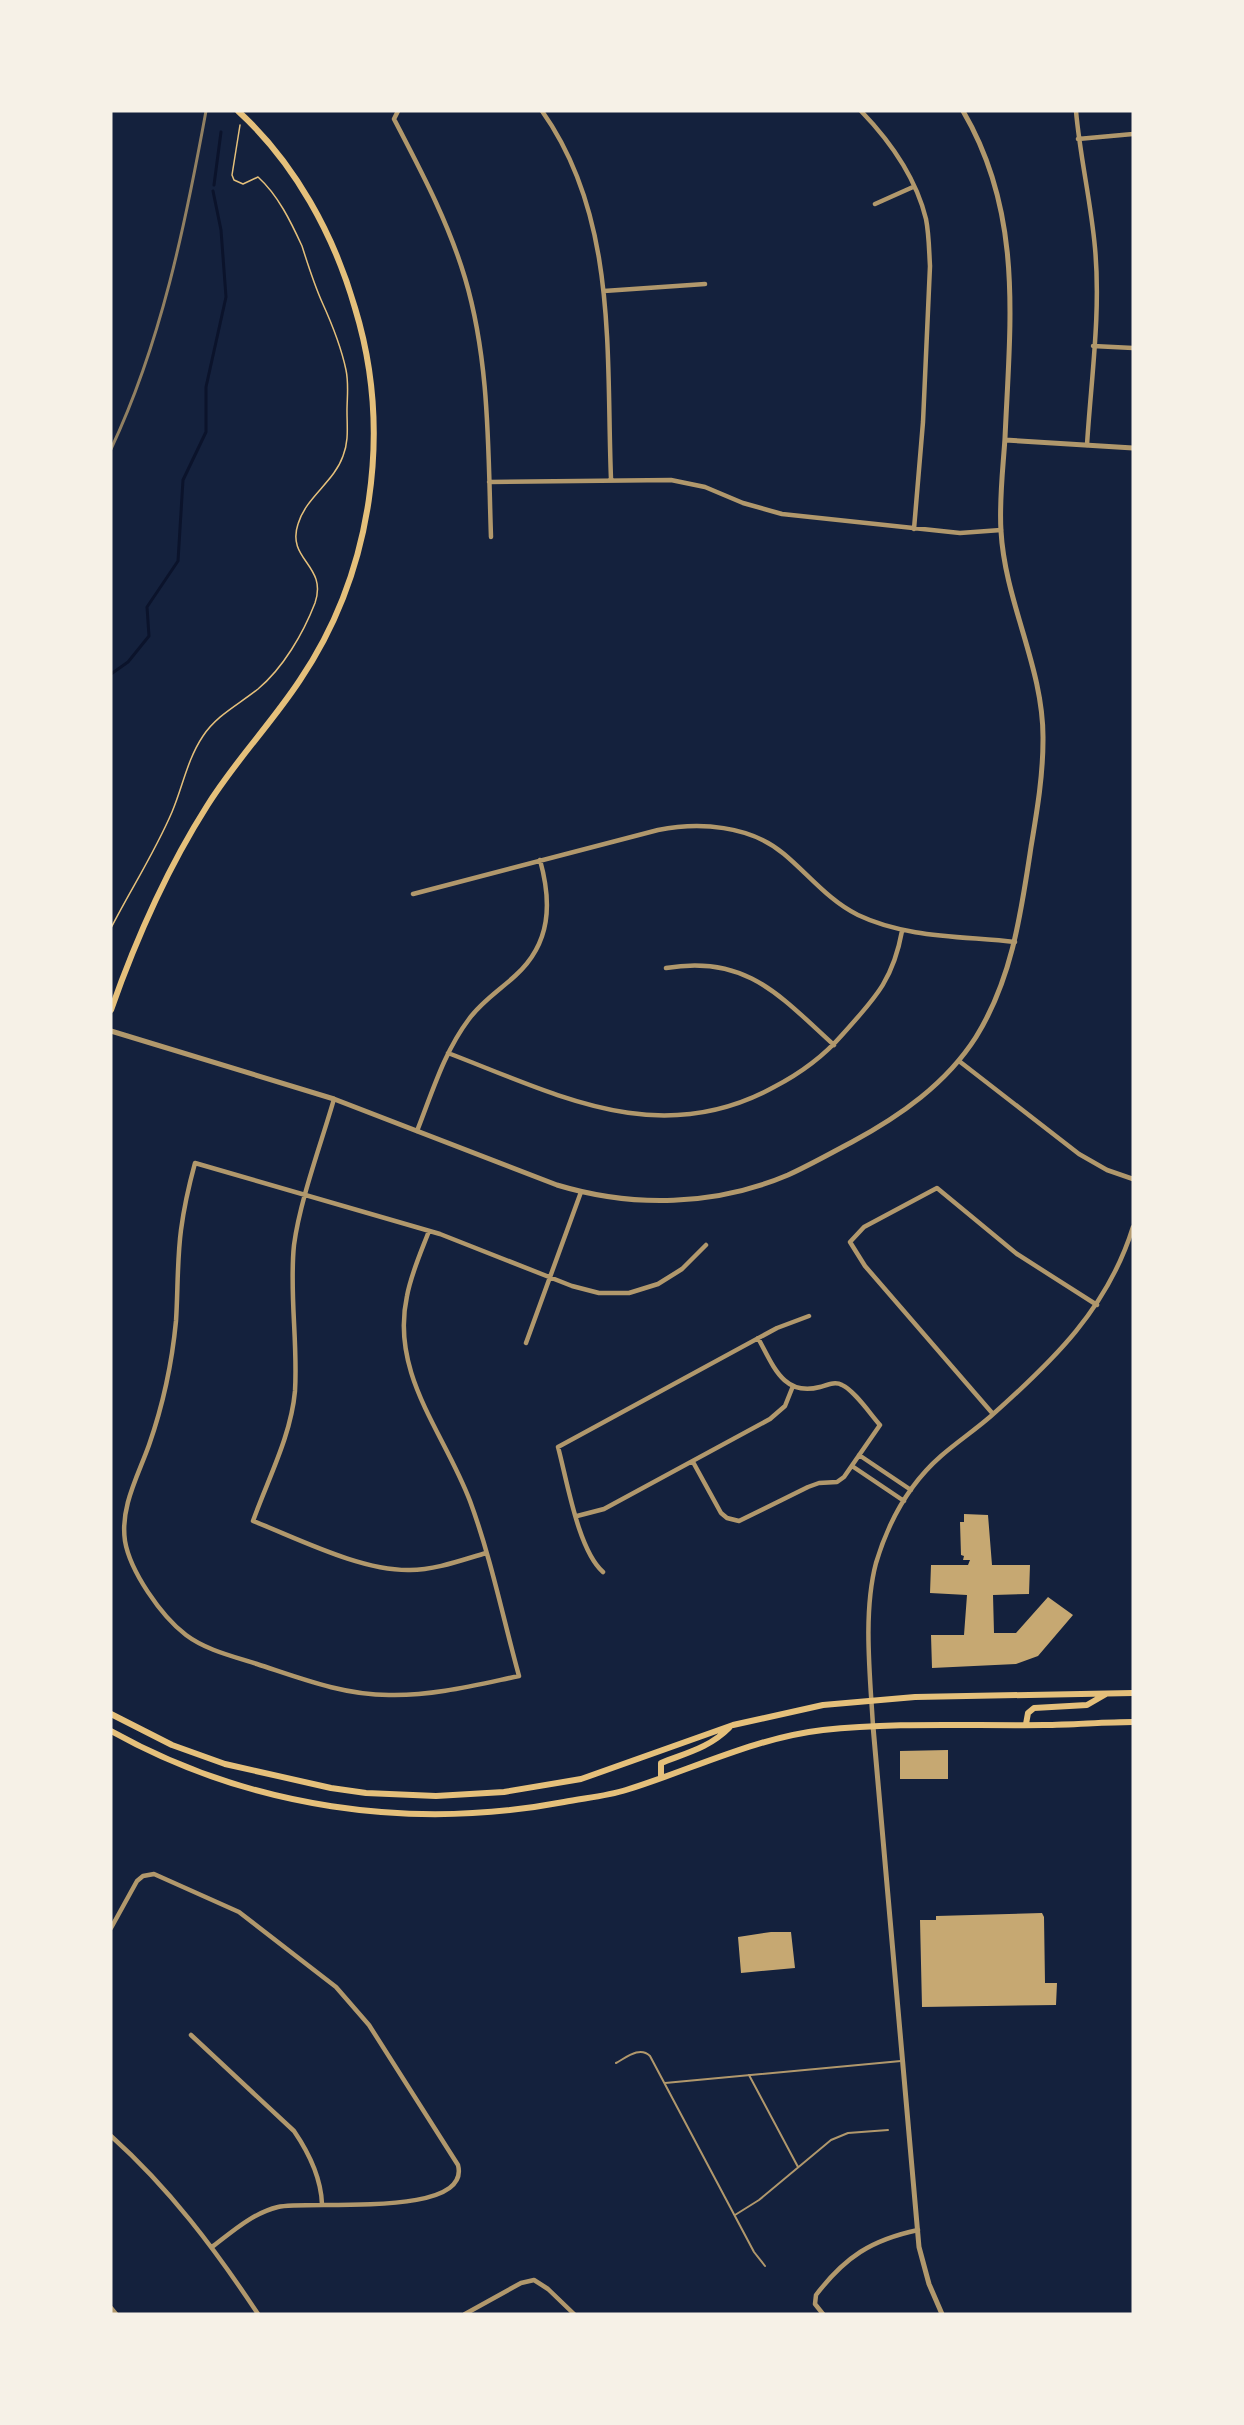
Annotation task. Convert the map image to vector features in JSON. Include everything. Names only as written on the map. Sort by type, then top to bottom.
[{"type":"main road","points":[[111,1010],[147,920],[188,836],[230,771],[301,679],[323,640],[342,598],[357,555],[370,490],[374,446],[370,385],[360,324],[352,295],[330,238],[308,199],[278,155],[238,111]]},
{"type":"main road","points":[[111,1714],[172,1745],[225,1764],[331,1788],[366,1793],[435,1796],[504,1792],[581,1779],[732,1726],[801,1709],[871,1700],[1133,1693]]},
{"type":"main road","points":[[1026,1724],[1028,1713],[1034,1708],[1087,1705],[1106,1694]]},
{"type":"main road","points":[[111,1731],[140,1747],[212,1778],[291,1800],[358,1810],[432,1815],[529,1809],[624,1791],[733,1752],[822,1730],[873,1726],[1133,1722]]},
{"type":"main road","points":[[661,1778],[661,1763],[703,1748],[716,1741],[732,1726]]},
{"type":"street","points":[[398,111],[394,119],[446,225],[475,317],[486,393],[491,537]]},
{"type":"street","points":[[542,111],[566,150],[586,196],[597,244],[604,291],[611,479]]},
{"type":"street","points":[[861,111],[895,151],[926,217],[930,266],[923,422],[914,529]]},
{"type":"street","points":[[111,1031],[334,1099],[581,1192],[617,1199],[668,1201],[720,1195],[761,1185],[803,1168],[878,1128],[941,1081],[959,1061],[989,1013],[1009,965],[1020,921],[1041,785],[1044,735],[1038,687],[1010,586],[1001,530],[1010,286],[1006,233],[996,184],[987,158],[963,111]]},
{"type":"street","points":[[1076,111],[1078,139],[1096,249],[1097,284],[1087,445]]},
{"type":"street","points":[[1078,139],[1133,134]]},
{"type":"street","points":[[875,204],[913,187]]},
{"type":"street","points":[[604,291],[705,284]]},
{"type":"street","points":[[1093,346],[1133,348]]},
{"type":"street","points":[[1005,440],[1133,448]]},
{"type":"street","points":[[489,482],[671,480],[689,483],[743,503],[782,514],[960,533],[1001,530]]},
{"type":"street","points":[[413,894],[674,826],[722,827],[768,843],[782,851],[845,907],[875,922],[902,931],[1015,942]]},
{"type":"street","points":[[417,1131],[448,1053],[469,1018],[525,966],[540,942],[548,902],[540,860]]},
{"type":"street","points":[[448,1053],[595,1108],[660,1117],[701,1113],[748,1100],[801,1072],[834,1045],[884,986],[897,957],[902,931]]},
{"type":"street","points":[[666,968],[706,965],[746,975],[776,993],[834,1045]]},
{"type":"street","points":[[959,1061],[1079,1154],[1107,1170],[1133,1179]]},
{"type":"street","points":[[334,1099],[299,1221],[294,1254],[295,1372],[292,1411],[253,1521],[362,1563],[387,1569],[430,1568],[486,1553]]},
{"type":"street","points":[[429,1231],[406,1298],[405,1350],[415,1388],[468,1497],[486,1553],[519,1676],[437,1692],[405,1695],[372,1694],[336,1689],[207,1647],[185,1634],[171,1621],[134,1568],[125,1543],[125,1513],[152,1436],[167,1380],[176,1322],[181,1231],[195,1163],[429,1231],[585,1290],[599,1293],[629,1293],[651,1287],[671,1277],[706,1245]]},
{"type":"street","points":[[993,1414],[865,1266],[850,1242],[864,1227],[937,1188],[1017,1254],[1097,1305]]},
{"type":"street","points":[[526,1343],[581,1192]]},
{"type":"street","points":[[942,2314],[923,2268],[918,2230],[871,1700],[869,1612],[872,1585],[882,1544],[911,1490],[939,1458],[993,1414],[1070,1339],[1097,1305],[1119,1266],[1133,1227]]},
{"type":"street","points":[[603,1572],[589,1556],[558,1447],[777,1328],[809,1316]]},
{"type":"street","points":[[693,1462],[721,1513],[727,1518],[739,1521],[812,1485],[837,1482],[852,1466],[880,1425],[843,1385],[832,1383],[807,1389],[793,1386],[777,1372],[758,1338]]},
{"type":"street","points":[[577,1516],[603,1509],[776,1416],[785,1406],[793,1386]]},
{"type":"street","points":[[860,1455],[911,1490]]},
{"type":"street","points":[[852,1466],[904,1501]]},
{"type":"street","points":[[111,1928],[137,1881],[148,1874],[159,1875],[226,1904],[252,1920],[336,1987],[363,2017],[456,2161],[460,2175],[449,2188],[412,2202],[289,2205],[262,2212],[212,2247]]},
{"type":"street","points":[[191,2035],[294,2131],[317,2176],[322,2204]]},
{"type":"street","points":[[111,2136],[169,2194],[212,2247],[258,2314]]},
{"type":"street","points":[[823,2314],[815,2304],[816,2295],[855,2256],[878,2241],[918,2230]]},
{"type":"street","points":[[465,2314],[521,2283],[534,2280],[548,2289],[574,2314]]},
{"type":"street","points":[[111,2308],[116,2314]]},
{"type":"lane","points":[[616,2063],[645,2051],[652,2058],[754,2252],[765,2266]]},
{"type":"lane","points":[[665,2083],[904,2060]]},
{"type":"lane","points":[[749,2075],[798,2167]]},
{"type":"lane","points":[[735,2216],[755,2203],[831,2139],[840,2135],[888,2130]]},
{"type":"path","points":[[111,928],[168,821],[185,771],[202,737],[221,715],[256,690],[276,671],[298,638],[311,612],[318,584],[313,571],[298,550],[296,529],[307,506],[340,463],[347,441],[346,372],[335,331],[302,246],[284,210],[266,184],[258,177],[243,184],[234,180],[232,175],[241,120]]},
{"type":"building","points":[[964,1514],[988,1515],[992,1565],[1030,1565],[1029,1594],[993,1595],[994,1633],[1016,1633],[1048,1597],[1073,1615],[1038,1656],[1016,1664],[932,1668],[931,1635],[964,1635],[967,1595],[930,1593],[931,1565],[968,1565],[970,1560],[963,1560],[964,1556],[961,1555],[960,1522],[964,1522]]},
{"type":"building","points":[[948,1750],[948,1779],[900,1779],[900,1751]]},
{"type":"building","points":[[1042,1913],[1044,1917],[1045,1983],[1057,1983],[1056,2005],[922,2007],[920,1920],[936,1920],[936,1916]]},
{"type":"building","points":[[771,1932],[791,1932],[795,1968],[741,1973],[738,1937]]},
{"type":"waterway","points":[[214,185],[221,132]]},
{"type":"waterway","points":[[111,674],[128,662],[149,636],[147,607],[178,561],[183,480],[206,432],[206,387],[226,297],[221,230],[213,191]]},
{"type":"railway","points":[[111,449],[129,409],[157,326],[180,241],[206,111]]}]
